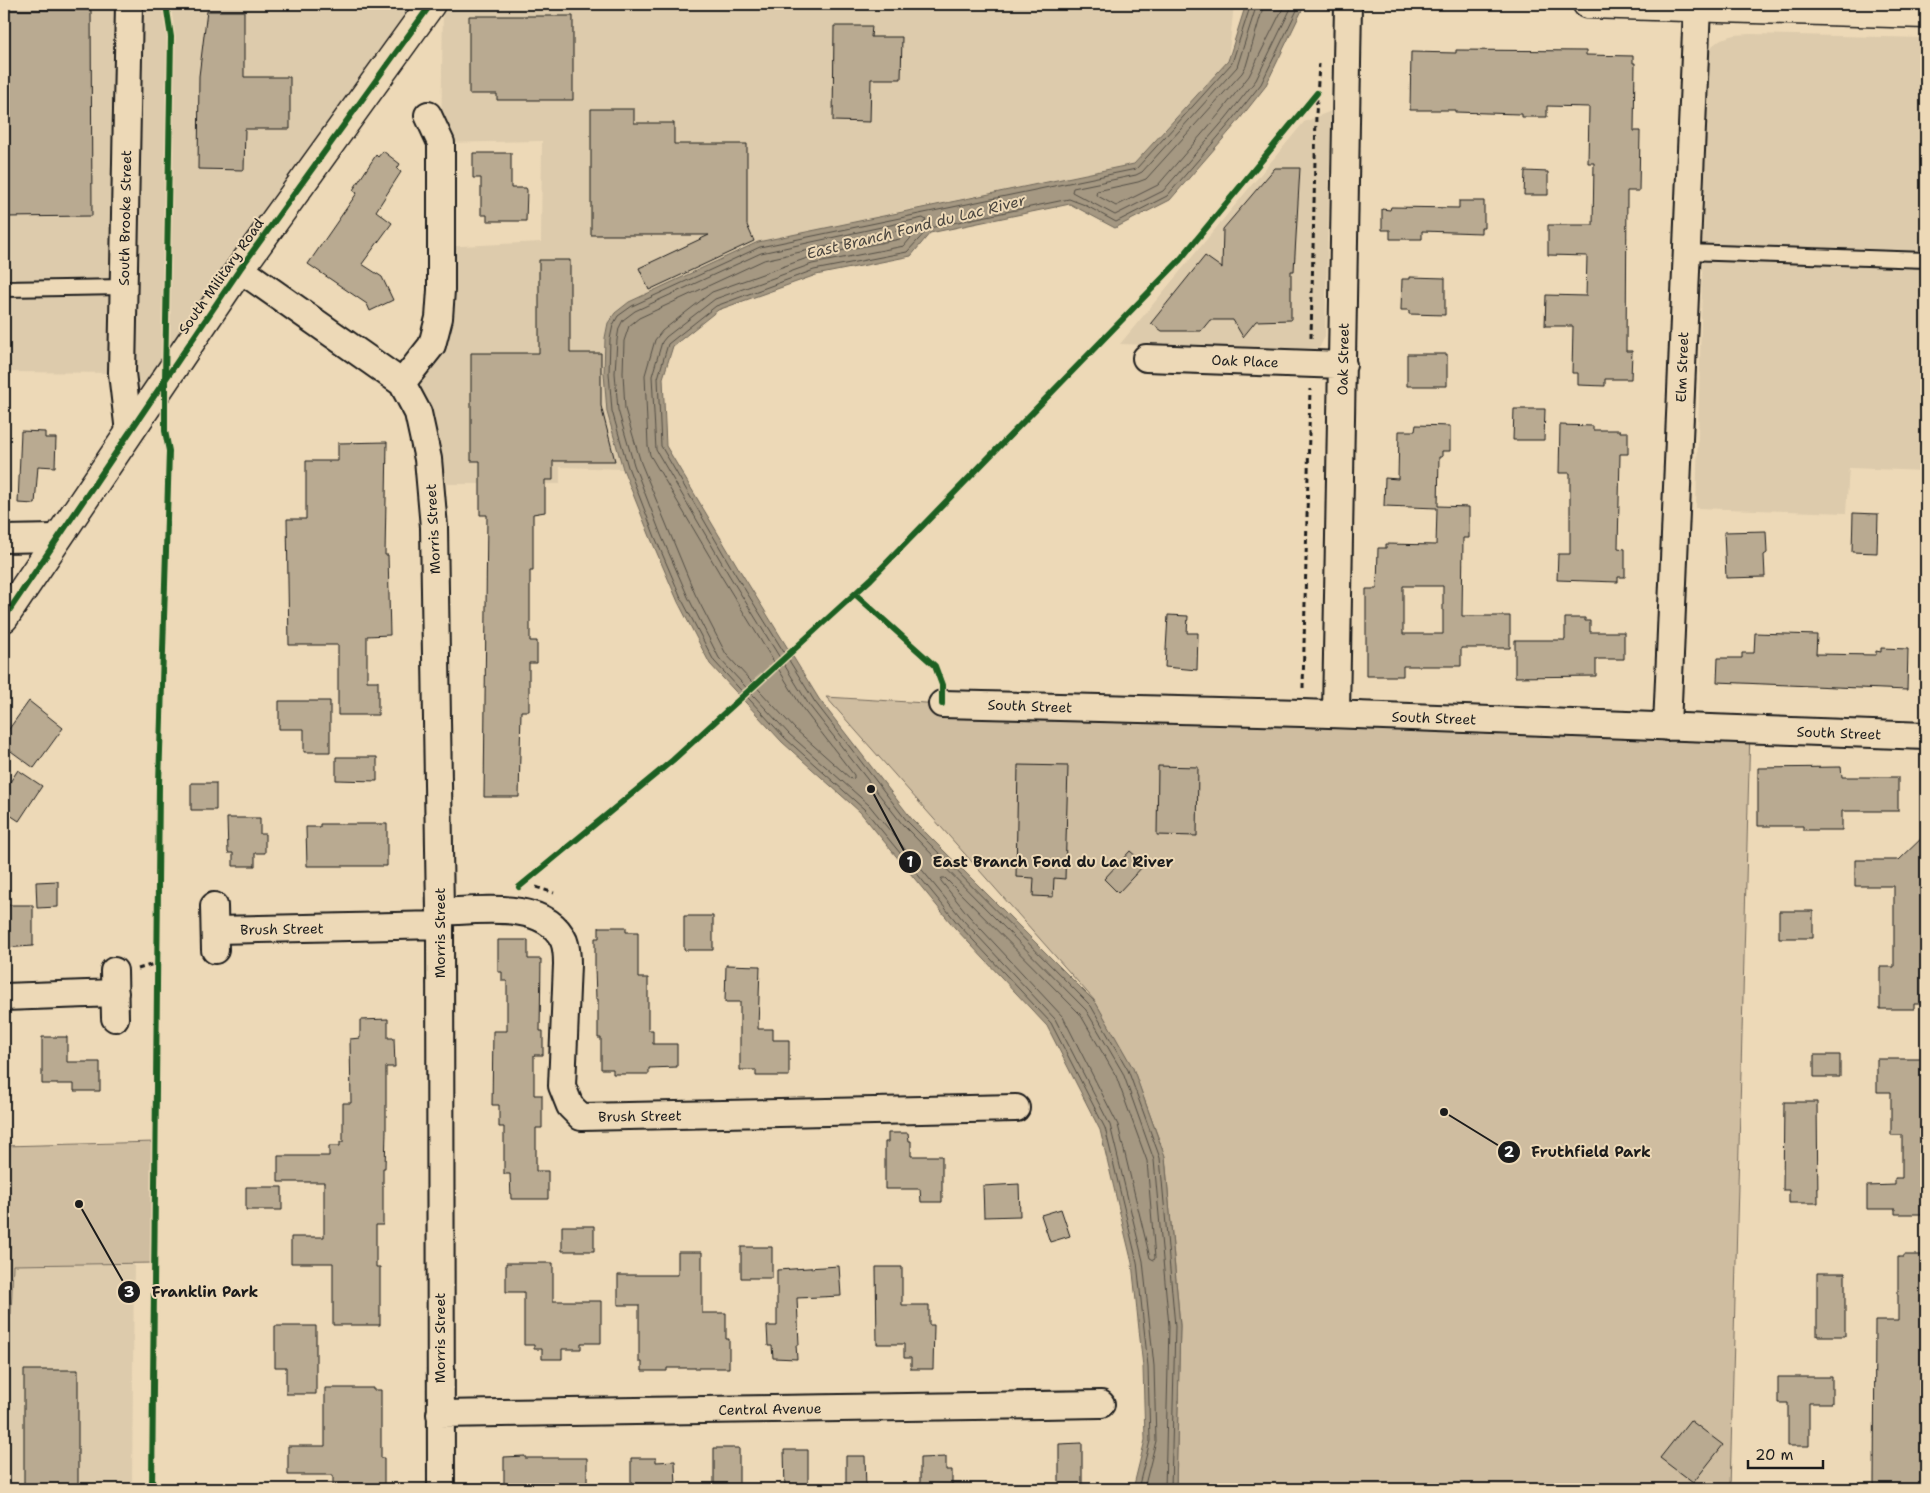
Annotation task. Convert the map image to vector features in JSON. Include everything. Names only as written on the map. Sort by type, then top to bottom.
[{"type":"main road","name":"South Military Road","points":[[4,618],[240,269],[431,4]]},
{"type":"main road","points":[[1587,4],[1926,14]]},
{"type":"street","name":"South Brooke Street","points":[[129,4],[122,373],[129,432]]},
{"type":"street","name":"Oak Street","points":[[1336,714],[1348,4]]},
{"type":"street","name":"Elm Street","points":[[1667,726],[1697,7]]},
{"type":"street","points":[[402,383],[432,345],[439,318],[441,290],[441,142],[428,114]]},
{"type":"street","name":"Morris Street","points":[[240,269],[402,383],[418,413],[428,459],[434,527],[440,919],[440,1489]]},
{"type":"street","name":"Oak Place","points":[[1146,358],[1343,365]]},
{"type":"street","points":[[4,539],[57,538]]},
{"type":"street","name":"South Street","points":[[942,704],[1336,714],[1926,736]]},
{"type":"street","name":"Brush Street","points":[[215,929],[440,919],[524,912],[539,918],[559,933],[566,948],[562,1086],[570,1106],[581,1117],[1016,1108]]},
{"type":"street","points":[[4,997],[115,994]]},
{"type":"street","name":"Central Avenue","points":[[440,1414],[1101,1404]]},
{"type":"lane","points":[[1686,252],[1926,260]]},
{"type":"lane","points":[[4,289],[124,287]]},
{"type":"shaded area","points":[[4,4],[431,4],[129,432],[122,373],[4,372]]},
{"type":"shaded area","points":[[443,4],[1234,4],[1228,61],[1134,164],[897,212],[659,287],[629,302],[615,313],[608,323],[605,338],[604,373],[607,412],[623,469],[560,467],[560,484],[432,484],[402,383],[432,345],[441,247],[541,242],[542,141],[441,143]]},
{"type":"shaded area","points":[[1749,34],[1926,38],[1926,471],[1849,468],[1846,513],[1696,508],[1708,59],[1712,46],[1721,39]]},
{"type":"shaded area","points":[[1331,111],[1325,336],[1320,347],[1315,351],[1120,344],[1304,122]]},
{"type":"shaded area","points":[[826,697],[942,704],[1750,729],[1730,1489],[1176,1489],[1180,1325],[1165,1156],[1133,1069],[1094,1000]]},
{"type":"shaded area","points":[[155,1142],[154,1263],[13,1265],[11,1315],[4,1315],[4,1146]]},
{"type":"shaded area","points":[[134,1263],[132,1489],[4,1489],[4,1315],[11,1315],[12,1265]]},
{"type":"water","points":[[1246,4],[1305,4],[1265,87],[1170,200],[1115,228],[1070,204],[930,233],[911,256],[816,275],[718,310],[673,346],[663,378],[666,446],[819,699],[911,818],[1096,1003],[1133,1068],[1165,1157],[1180,1326],[1176,1489],[1133,1489],[1145,1440],[1143,1367],[1132,1263],[1100,1130],[1047,1026],[955,928],[860,812],[782,742],[710,664],[678,602],[623,469],[607,412],[604,373],[605,338],[608,323],[615,313],[629,302],[758,242],[1134,164],[1228,61]]},
{"type":"building","points":[[4,10],[91,10],[92,216],[4,217]]},
{"type":"building","points":[[207,11],[244,11],[244,77],[290,77],[290,129],[245,129],[244,170],[198,169],[199,76]]},
{"type":"building","points":[[469,16],[573,16],[573,100],[497,100],[497,94],[469,94]]},
{"type":"building","points":[[834,26],[872,26],[871,37],[902,37],[901,79],[871,79],[870,122],[833,121]]},
{"type":"building","points":[[1456,50],[1586,51],[1586,55],[1633,56],[1633,63],[1635,63],[1634,131],[1640,131],[1639,191],[1627,191],[1626,351],[1632,351],[1631,379],[1605,379],[1605,386],[1578,385],[1578,373],[1572,373],[1573,326],[1545,326],[1546,295],[1586,296],[1587,256],[1548,255],[1548,225],[1593,225],[1594,163],[1588,163],[1589,107],[1547,106],[1547,117],[1522,117],[1522,114],[1455,112],[1455,110],[1410,110],[1411,52],[1456,53]]},
{"type":"building","points":[[591,109],[634,109],[634,123],[674,123],[674,144],[747,144],[747,225],[754,241],[649,290],[639,268],[709,235],[591,235]]},
{"type":"building","points":[[383,151],[400,164],[397,169],[401,172],[376,211],[392,223],[362,264],[382,277],[393,300],[370,311],[367,304],[308,264],[357,193],[353,190],[376,155],[378,157]]},
{"type":"building","points":[[473,153],[511,153],[511,188],[526,188],[527,190],[526,221],[487,221],[487,215],[481,215],[481,178],[473,178]]},
{"type":"building","points":[[1275,168],[1300,168],[1294,271],[1291,271],[1291,320],[1256,321],[1243,337],[1233,320],[1210,320],[1201,331],[1162,331],[1151,323],[1205,256],[1222,268],[1223,229]]},
{"type":"building","points":[[1525,171],[1548,172],[1548,195],[1524,195]]},
{"type":"building","points":[[1459,201],[1484,201],[1484,228],[1481,228],[1481,233],[1422,231],[1422,239],[1390,239],[1390,230],[1382,230],[1382,209],[1390,210],[1391,207],[1459,208]]},
{"type":"building","points":[[539,260],[570,260],[570,353],[601,353],[601,406],[615,461],[553,461],[553,480],[545,480],[545,512],[533,514],[533,571],[530,571],[530,641],[537,641],[537,663],[529,663],[529,711],[521,711],[519,797],[484,797],[487,515],[480,515],[480,461],[471,461],[471,353],[539,353]]},
{"type":"building","points":[[1410,277],[1445,278],[1445,315],[1409,314],[1409,310],[1401,310],[1402,279],[1410,279]]},
{"type":"building","points":[[1407,354],[1447,354],[1447,386],[1407,386]]},
{"type":"building","points":[[1514,409],[1545,409],[1544,440],[1513,440]]},
{"type":"building","points":[[1416,425],[1450,426],[1450,451],[1442,451],[1442,457],[1439,457],[1438,506],[1469,507],[1469,538],[1463,538],[1462,616],[1510,616],[1510,648],[1461,648],[1461,666],[1403,666],[1403,676],[1366,676],[1366,589],[1377,589],[1378,548],[1386,548],[1386,544],[1436,545],[1437,508],[1384,506],[1385,478],[1398,479],[1399,431],[1415,431]],"holes":[[[1403,586],[1443,586],[1443,634],[1403,634]]]},
{"type":"building","points":[[1560,425],[1593,426],[1593,430],[1620,430],[1620,432],[1628,432],[1628,454],[1620,454],[1618,548],[1625,549],[1625,577],[1618,577],[1618,582],[1557,580],[1558,554],[1570,554],[1570,473],[1559,473]]},
{"type":"building","points":[[21,431],[45,432],[45,438],[56,438],[55,467],[38,466],[35,504],[18,503]]},
{"type":"building","points":[[387,442],[385,555],[388,555],[390,635],[367,636],[367,681],[378,681],[378,715],[338,715],[338,645],[289,645],[287,519],[306,519],[306,461],[338,461],[338,443]]},
{"type":"building","points":[[1853,513],[1878,514],[1877,553],[1852,552]]},
{"type":"building","points":[[1766,531],[1765,577],[1726,578],[1724,532]]},
{"type":"building","points":[[1168,615],[1188,616],[1187,633],[1198,633],[1197,670],[1165,667]]},
{"type":"building","points":[[1565,618],[1585,618],[1585,621],[1590,621],[1590,632],[1624,632],[1624,659],[1596,659],[1596,676],[1515,677],[1515,640],[1565,640]]},
{"type":"building","points":[[1755,633],[1817,635],[1816,654],[1876,655],[1876,651],[1881,652],[1881,648],[1908,649],[1907,690],[1717,682],[1718,658],[1742,658],[1742,653],[1754,653]]},
{"type":"building","points":[[29,701],[63,728],[34,768],[4,746],[4,736]]},
{"type":"building","points":[[279,701],[330,701],[330,752],[304,752],[304,729],[279,729]]},
{"type":"building","points":[[336,757],[377,757],[377,781],[336,780]]},
{"type":"building","points":[[1018,765],[1068,766],[1065,879],[1054,878],[1053,897],[1033,896],[1034,878],[1016,877]]},
{"type":"building","points":[[1158,766],[1198,767],[1197,836],[1157,835]]},
{"type":"building","points":[[1841,767],[1842,777],[1898,777],[1898,811],[1842,811],[1842,830],[1803,830],[1803,826],[1758,826],[1758,768]]},
{"type":"building","points":[[18,770],[42,786],[19,821],[4,811],[4,791]]},
{"type":"building","points":[[191,783],[216,783],[216,810],[191,810]]},
{"type":"building","points":[[227,818],[260,818],[260,834],[265,834],[265,853],[255,853],[255,866],[233,866],[233,853],[228,853]]},
{"type":"building","points":[[320,824],[387,824],[387,866],[307,866],[306,827],[320,827]]},
{"type":"building","points":[[1926,834],[1926,1004],[1914,1004],[1914,1009],[1880,1009],[1880,967],[1894,967],[1894,886],[1855,886],[1855,860],[1899,860]]},
{"type":"building","points":[[1130,851],[1145,864],[1118,893],[1104,879]]},
{"type":"building","points":[[58,881],[58,907],[37,908],[36,882]]},
{"type":"building","points":[[4,905],[33,905],[33,946],[4,948]]},
{"type":"building","points":[[1779,911],[1813,911],[1813,938],[1779,938]]},
{"type":"building","points":[[684,916],[713,916],[713,950],[684,950]]},
{"type":"building","points":[[599,927],[626,927],[626,932],[638,932],[638,978],[648,978],[648,1030],[653,1030],[653,1044],[677,1044],[677,1067],[649,1068],[649,1074],[613,1074],[613,1069],[601,1069],[601,1038],[598,1038],[598,999],[596,999],[595,967],[595,938],[599,938]]},
{"type":"building","points":[[498,940],[528,940],[528,959],[541,959],[540,1031],[543,1031],[543,1055],[534,1055],[534,1095],[542,1095],[542,1128],[536,1128],[536,1171],[548,1171],[548,1199],[511,1199],[510,1174],[504,1174],[504,1127],[499,1127],[499,1105],[492,1105],[493,1031],[507,1031],[507,981],[502,981],[502,972],[498,972]]},
{"type":"building","points":[[726,965],[760,966],[758,1029],[773,1029],[773,1040],[789,1040],[789,1076],[756,1076],[756,1070],[740,1070],[740,1002],[725,1002]]},
{"type":"building","points":[[388,1019],[388,1038],[394,1038],[395,1067],[386,1067],[383,1225],[376,1225],[376,1267],[380,1267],[380,1325],[333,1325],[333,1263],[291,1263],[291,1237],[324,1237],[324,1182],[278,1182],[278,1156],[329,1156],[329,1146],[340,1146],[340,1142],[343,1142],[343,1103],[351,1103],[350,1039],[360,1038],[360,1020]]},
{"type":"building","points":[[42,1037],[67,1037],[67,1062],[100,1062],[100,1091],[74,1091],[74,1084],[42,1084]]},
{"type":"building","points":[[1814,1055],[1840,1055],[1840,1077],[1814,1077]]},
{"type":"building","points":[[1877,1059],[1926,1059],[1926,1214],[1895,1214],[1895,1209],[1867,1209],[1867,1186],[1895,1185],[1895,1178],[1902,1178],[1902,1135],[1891,1135],[1891,1092],[1877,1092]]},
{"type":"building","points":[[1784,1102],[1817,1102],[1818,1203],[1789,1203],[1789,1190],[1783,1190]]},
{"type":"building","points":[[888,1133],[908,1133],[909,1141],[911,1141],[911,1156],[942,1156],[942,1202],[921,1202],[920,1189],[885,1189],[885,1142],[888,1142]]},
{"type":"building","points":[[1019,1184],[1020,1216],[984,1217],[983,1186]]},
{"type":"building","points":[[246,1187],[282,1187],[282,1210],[246,1210]]},
{"type":"building","points":[[1061,1209],[1070,1236],[1050,1242],[1041,1215]]},
{"type":"building","points":[[562,1226],[594,1226],[594,1251],[562,1251]]},
{"type":"building","points":[[741,1247],[772,1247],[772,1278],[741,1278]]},
{"type":"building","points":[[678,1252],[702,1252],[702,1313],[726,1313],[726,1339],[729,1339],[729,1368],[667,1368],[667,1371],[642,1371],[642,1362],[639,1362],[639,1305],[618,1305],[618,1275],[678,1275]]},
{"type":"building","points":[[1903,1255],[1926,1255],[1926,1486],[1874,1486],[1875,1321],[1898,1321],[1898,1257],[1903,1257]]},
{"type":"building","points":[[506,1263],[553,1263],[553,1301],[601,1301],[601,1343],[581,1343],[581,1349],[562,1349],[562,1359],[542,1359],[542,1349],[534,1349],[534,1345],[524,1345],[524,1292],[506,1292]]},
{"type":"building","points":[[839,1266],[841,1296],[797,1298],[799,1345],[796,1345],[797,1359],[773,1358],[772,1346],[768,1346],[767,1326],[777,1326],[777,1270]]},
{"type":"building","points":[[876,1267],[902,1267],[902,1305],[929,1305],[929,1325],[934,1325],[933,1369],[911,1369],[911,1358],[904,1358],[904,1344],[877,1344]]},
{"type":"building","points":[[1817,1273],[1845,1273],[1845,1336],[1817,1336]]},
{"type":"building","points":[[275,1326],[316,1326],[316,1394],[286,1394],[286,1367],[275,1367]]},
{"type":"building","points":[[24,1370],[78,1370],[78,1489],[24,1489]]},
{"type":"building","points":[[1778,1377],[1832,1377],[1832,1403],[1809,1403],[1809,1446],[1788,1446],[1788,1403],[1778,1403]]},
{"type":"building","points":[[325,1388],[373,1388],[373,1390],[381,1390],[381,1458],[384,1458],[384,1489],[338,1489],[338,1487],[333,1487],[333,1475],[288,1475],[288,1446],[325,1446]]},
{"type":"building","points":[[1690,1420],[1723,1445],[1693,1483],[1660,1458]]},
{"type":"building","points":[[1082,1443],[1082,1489],[1059,1489],[1059,1444]]},
{"type":"building","points":[[714,1448],[739,1448],[739,1489],[714,1489]]},
{"type":"building","points":[[784,1450],[808,1450],[808,1489],[785,1489]]},
{"type":"building","points":[[525,1456],[525,1458],[587,1458],[587,1489],[504,1489],[504,1457]]},
{"type":"building","points":[[846,1456],[865,1456],[866,1489],[846,1489]]},
{"type":"building","points":[[946,1457],[946,1470],[952,1470],[952,1489],[920,1489],[920,1458]]},
{"type":"building","points":[[631,1458],[656,1458],[656,1462],[675,1461],[676,1489],[631,1489]]},
{"type":"cycle path","points":[[152,1489],[159,784],[169,451],[165,431],[165,381],[171,37],[166,4]]},
{"type":"cycle path","points":[[4,618],[240,269],[431,4]]},
{"type":"cycle path","points":[[519,887],[673,760],[871,579],[1179,261],[1317,93]]},
{"type":"cycle path","points":[[855,594],[935,666],[942,685],[942,704]]},
{"type":"place","name":"East Branch Fond du Lac River","points":[[871,789]]},
{"type":"place","name":"Fruthfield Park","points":[[1444,1112]]},
{"type":"place","name":"Franklin Park","points":[[79,1204]]}]
